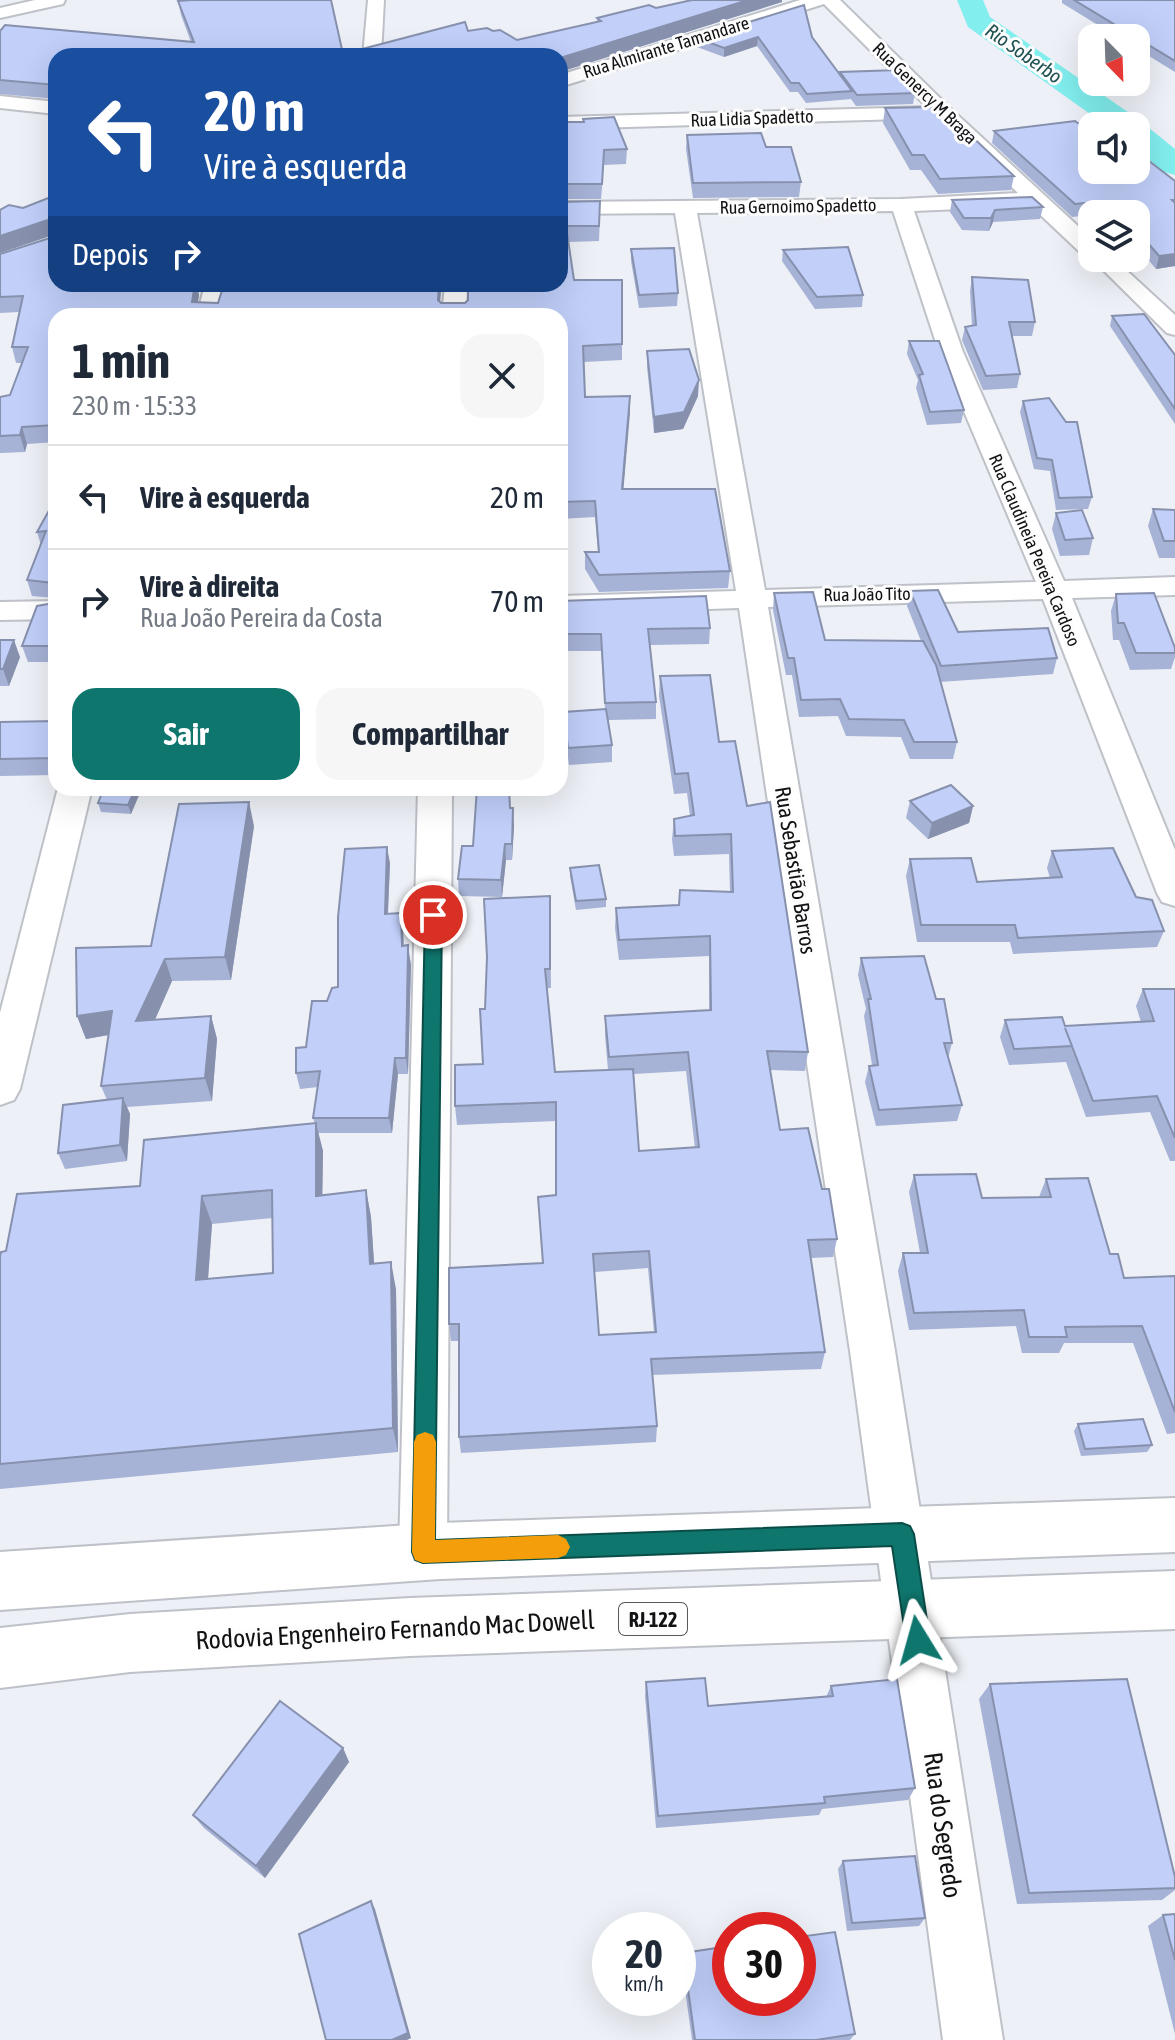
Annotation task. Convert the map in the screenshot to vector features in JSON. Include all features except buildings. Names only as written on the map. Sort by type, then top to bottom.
[{"type":"main road","points":[[0,1581],[163,1566],[423,1552],[1175,1525]]},
{"type":"main road","name":"Rodovia Engenheiro Fernando Mac Dowell","points":[[0,1658],[130,1643],[395,1628],[1175,1600]]},
{"type":"street","points":[[0,12],[6,0]]},
{"type":"street","points":[[0,12],[57,0]]},
{"type":"street","points":[[373,48],[376,0]]},
{"type":"street","name":"Rua Almirante Tamandare","points":[[568,78],[818,0]]},
{"type":"street","name":"Rua Genercy M Braga","points":[[830,0],[943,112],[1078,238]]},
{"type":"street","points":[[0,102],[48,107]]},
{"type":"street","name":"Rua Lidia Spadetto","points":[[568,123],[943,112]]},
{"type":"street","name":"Rua Gernoimo Spadetto","points":[[568,208],[901,205],[1036,199]]},
{"type":"street","name":"Rua Claudineia Pereira Cardoso","points":[[901,205],[951,352],[1054,590],[1175,893]]},
{"type":"street","name":"Rua Sebastião Barros","points":[[685,207],[753,597],[914,1610]]},
{"type":"street","points":[[1115,272],[1175,328]]},
{"type":"street","name":"Rua João Tito","points":[[568,605],[1175,586]]},
{"type":"street","points":[[0,611],[48,610]]},
{"type":"street","points":[[0,1089],[73,796]]},
{"type":"street","points":[[423,1552],[435,796]]},
{"type":"street","name":"Rua do Segredo","points":[[914,1610],[973,2040]]},
{"type":"waterway","name":"Rio Soberbo","points":[[970,0],[978,21],[1107,112]]},
{"type":"waterway","name":"Rio Soberbo","points":[[1150,144],[1175,165]]},
{"type":"slow traffic","points":[[425,1442],[423,1552],[558,1547]]},
{"type":"route","points":[[433,915],[423,1552],[902,1534],[918,1640]]}]
